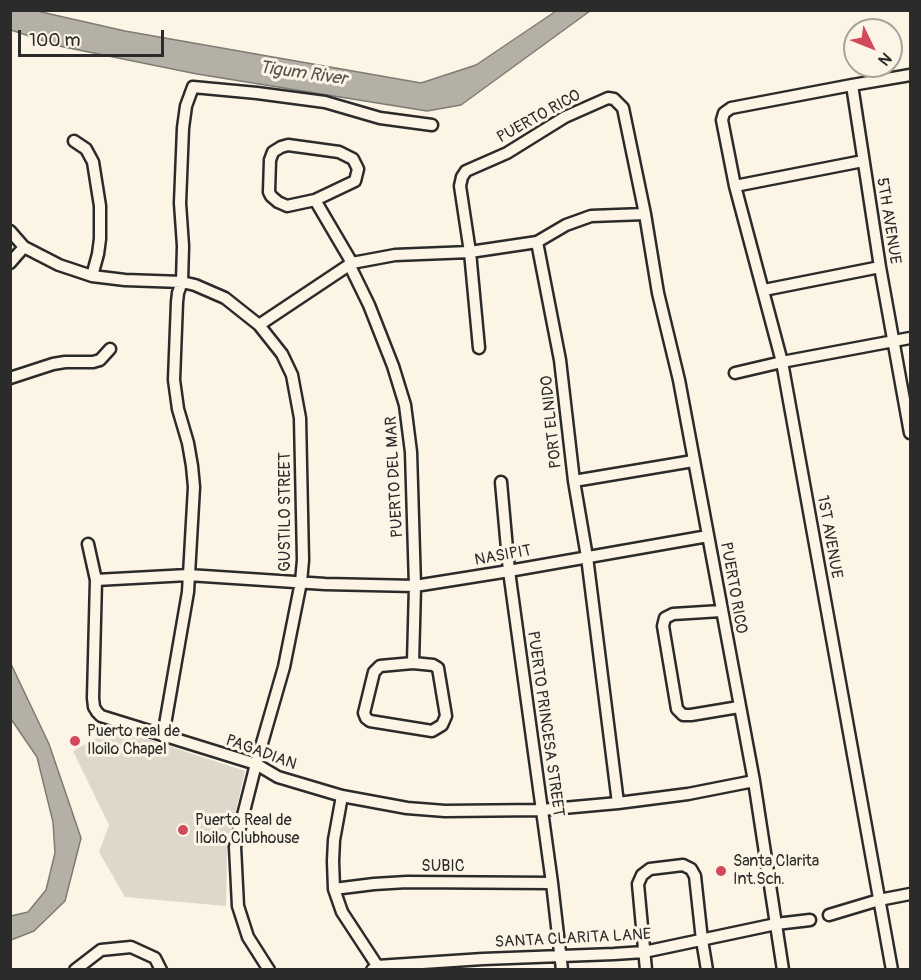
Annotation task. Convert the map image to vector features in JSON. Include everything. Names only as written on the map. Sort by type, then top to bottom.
[{"type":"street","points":[[852,85],[910,75]]},
{"type":"street","name":"1ST AVENUE","points":[[852,85],[731,108],[724,113],[722,120],[735,186],[782,362],[892,969]]},
{"type":"street","name":"5TH AVENUE","points":[[852,85],[880,267],[910,433]]},
{"type":"street","points":[[163,736],[188,592],[194,487],[188,443],[178,409],[174,380],[177,302],[182,282],[183,246],[180,203],[183,128],[186,105],[193,87],[325,102],[380,118],[432,125]]},
{"type":"street","name":"PUERTO RICO","points":[[470,252],[460,186],[466,171],[507,153],[565,117],[608,98],[614,99],[623,108],[645,213],[658,293],[679,380],[754,781],[783,969]]},
{"type":"street","points":[[74,141],[86,149],[93,162],[100,206],[99,254],[92,276]]},
{"type":"street","points":[[288,145],[339,152],[353,159],[358,169],[355,181],[315,200],[288,206],[271,196],[269,192],[270,160],[273,152],[288,145]]},
{"type":"street","points":[[735,186],[863,161]]},
{"type":"street","name":"PUERTO DEL MAR","points":[[315,200],[350,263],[369,305],[393,366],[405,405],[411,452],[415,586],[413,663]]},
{"type":"street","points":[[259,325],[350,263],[395,255],[470,252],[537,242],[567,225],[591,216],[645,213]]},
{"type":"street","name":"GUSTILO STREET","points":[[10,231],[24,247],[59,265],[92,276],[182,282],[225,298],[259,325],[282,354],[292,375],[300,418],[303,560],[301,582],[284,667],[235,847],[238,906],[248,936],[269,969]]},
{"type":"street","name":"PORT ELNIDO","points":[[537,242],[560,360],[574,481],[693,461]]},
{"type":"street","points":[[10,263],[24,247]]},
{"type":"street","points":[[470,252],[479,348]]},
{"type":"street","points":[[764,290],[880,267]]},
{"type":"street","points":[[735,373],[910,338]]},
{"type":"street","points":[[10,378],[53,364],[100,360],[110,349]]},
{"type":"street","points":[[574,481],[587,557],[618,803]]},
{"type":"street","name":"PUERTO PRINCESA STREET","points":[[501,482],[509,571],[562,969]]},
{"type":"street","name":"NASIPIT","points":[[301,582],[415,586],[708,536]]},
{"type":"street","name":"PAGADIAN","points":[[88,544],[96,580],[94,707],[101,716],[256,764],[278,777],[342,796],[407,808],[445,811],[541,810],[688,794],[754,781]]},
{"type":"street","points":[[96,580],[188,575],[301,582]]},
{"type":"street","points":[[721,611],[673,614],[665,618],[663,626],[677,709],[682,715],[691,715],[739,707]]},
{"type":"street","points":[[413,663],[433,665],[438,668],[446,716],[442,725],[432,731],[370,721],[366,718],[364,713],[374,672],[380,666],[413,663]]},
{"type":"street","points":[[342,796],[334,840],[334,889],[342,912],[376,968]]},
{"type":"street","points":[[646,969],[638,884],[642,875],[650,870],[683,865],[691,869],[695,876],[707,969]]},
{"type":"street","name":"SUBIC","points":[[334,889],[406,882],[552,883]]},
{"type":"street","points":[[829,915],[879,900],[910,894]]},
{"type":"street","name":"SANTA CLARITA LANE","points":[[376,968],[483,959],[644,952],[776,924],[810,920]]},
{"type":"street","points":[[75,969],[101,950],[131,947],[155,958],[161,969]]},
{"type":"shaded area","points":[[114,728],[245,771],[227,850],[226,906],[125,897],[99,852],[109,825],[73,751]]},
{"type":"water","name":"Tigum River","points":[[11,10],[37,11],[125,31],[421,83],[476,65],[556,11],[590,11],[461,105],[427,111],[197,74],[59,46],[11,30]]},
{"type":"water","points":[[11,664],[49,744],[81,838],[65,901],[34,931],[11,940],[11,916],[28,912],[46,890],[55,853],[53,822],[37,757],[11,719]]},
{"type":"place","name":"Puerto real de Iloilo Chapel","points":[[75,741]]},
{"type":"place","name":"Puerto Real de Iloilo Clubhouse","points":[[183,830]]},
{"type":"place","name":"Santa Clarita Int.Sch.","points":[[721,871]]}]
